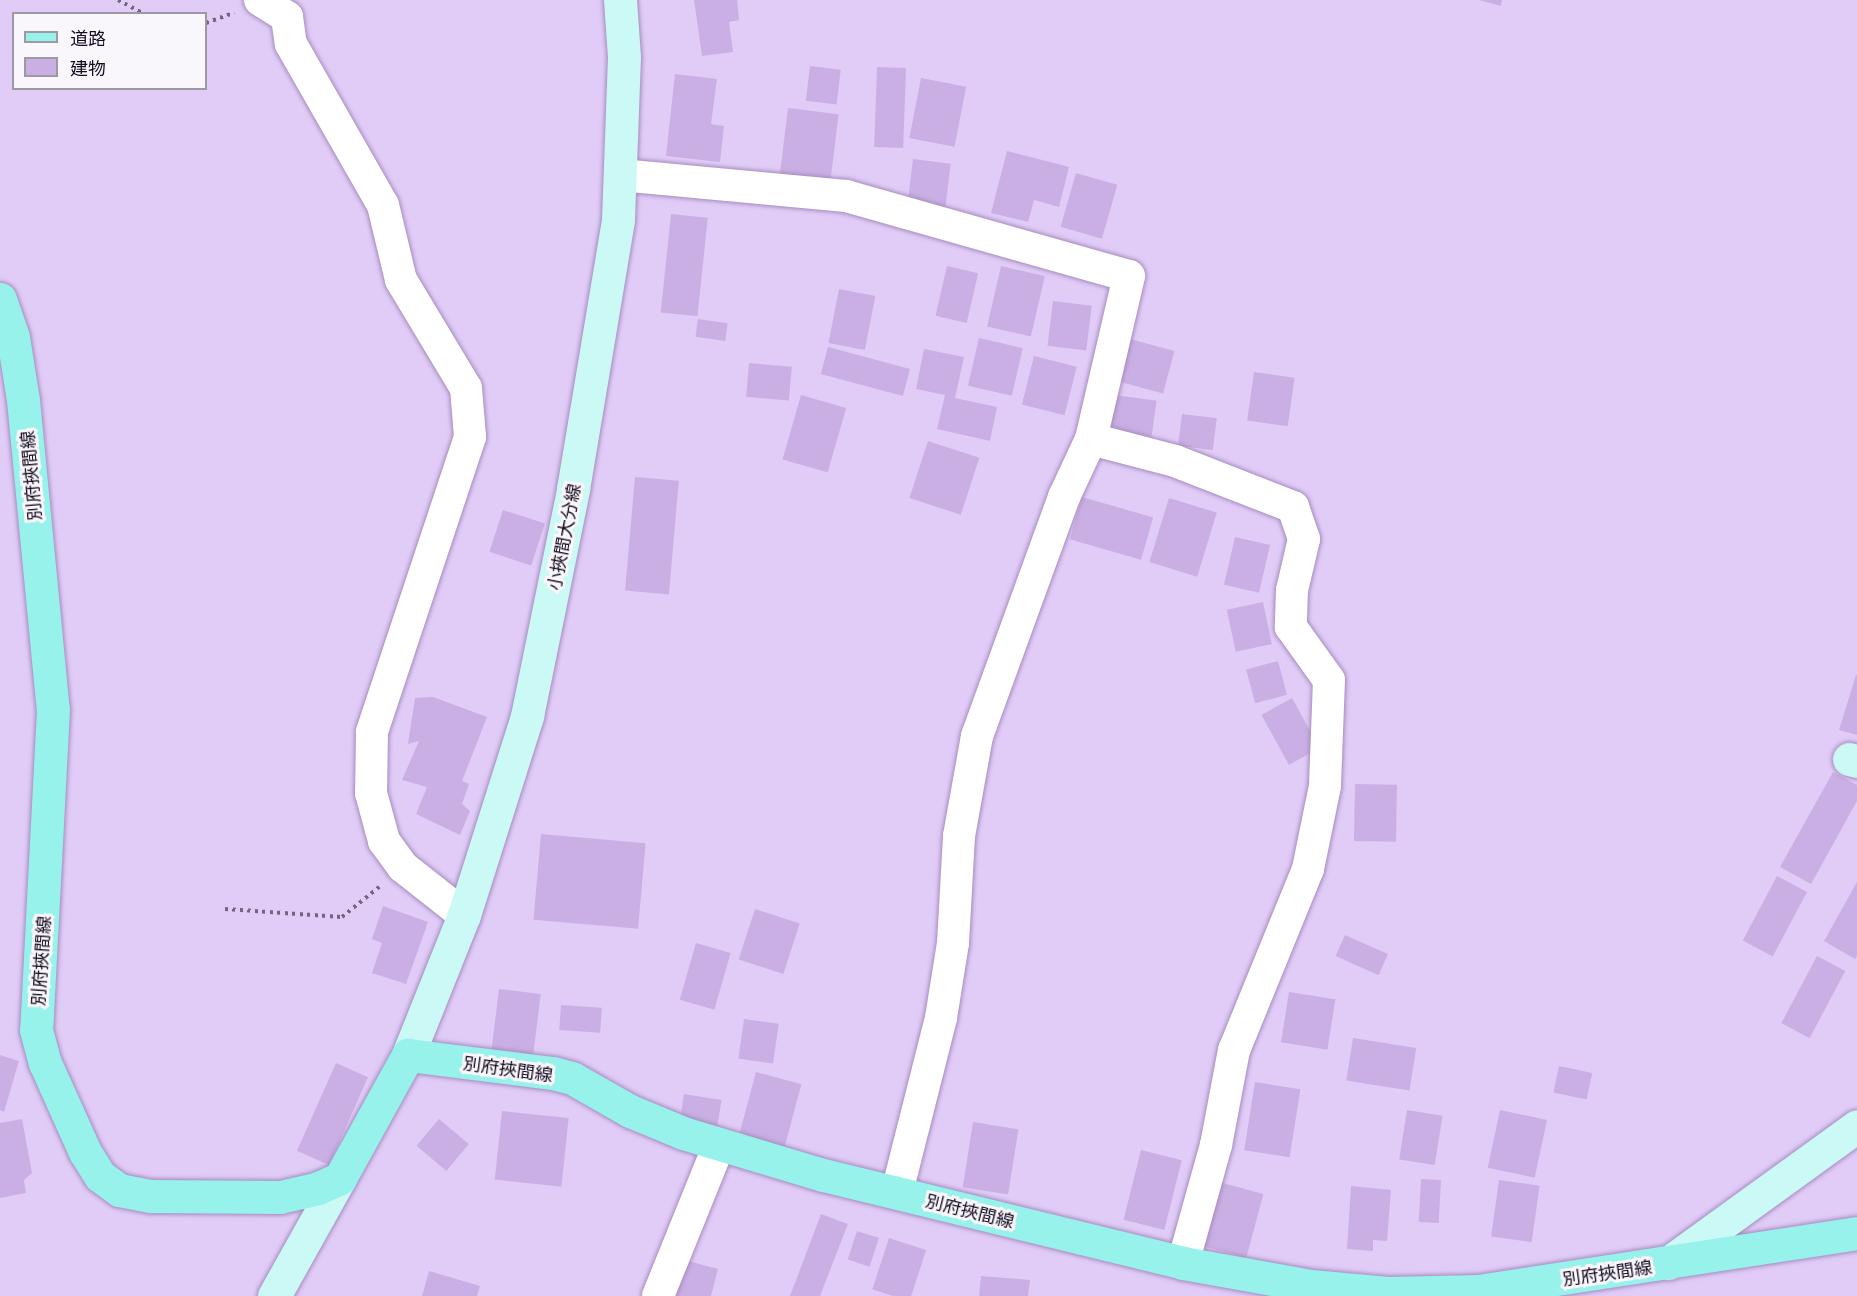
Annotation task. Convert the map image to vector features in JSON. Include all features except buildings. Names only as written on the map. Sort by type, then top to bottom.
[{"type":"main road","name":"小挾間大分線","points":[[408,1055],[464,915],[527,716],[573,489],[618,220],[624,57],[620,0]]},
{"type":"main road","name":"別府挾間線","points":[[0,300],[12,337],[23,400],[52,710],[36,1018],[45,1063],[93,1166],[119,1190],[151,1196],[280,1197],[318,1188],[340,1178]]},
{"type":"main road","name":"別府挾間線","points":[[408,1055],[572,1078],[630,1111],[720,1145],[897,1192],[1183,1263],[1311,1286],[1434,1293],[1478,1291],[1857,1233]]},
{"type":"main road","points":[[274,1296],[408,1055]]},
{"type":"main road","points":[[1668,1263],[1857,1126]]},
{"type":"street","points":[[260,0],[287,17],[291,44],[383,205],[401,280],[466,388],[470,437],[372,732],[371,793],[384,841],[403,867],[464,915]]},
{"type":"street","points":[[620,175],[846,196],[1129,276],[1091,439],[1064,497],[977,736],[959,836],[953,943],[941,1018],[897,1192]]},
{"type":"street","points":[[1091,439],[1175,461],[1293,507],[1304,539],[1292,590],[1291,627],[1329,680],[1325,786],[1308,869],[1234,1050],[1216,1145],[1183,1263]]},
{"type":"street","points":[[658,1296],[720,1145]]},
{"type":"path","points":[[118,0],[140,12]]},
{"type":"path","points":[[225,909],[342,917],[403,867]]}]
